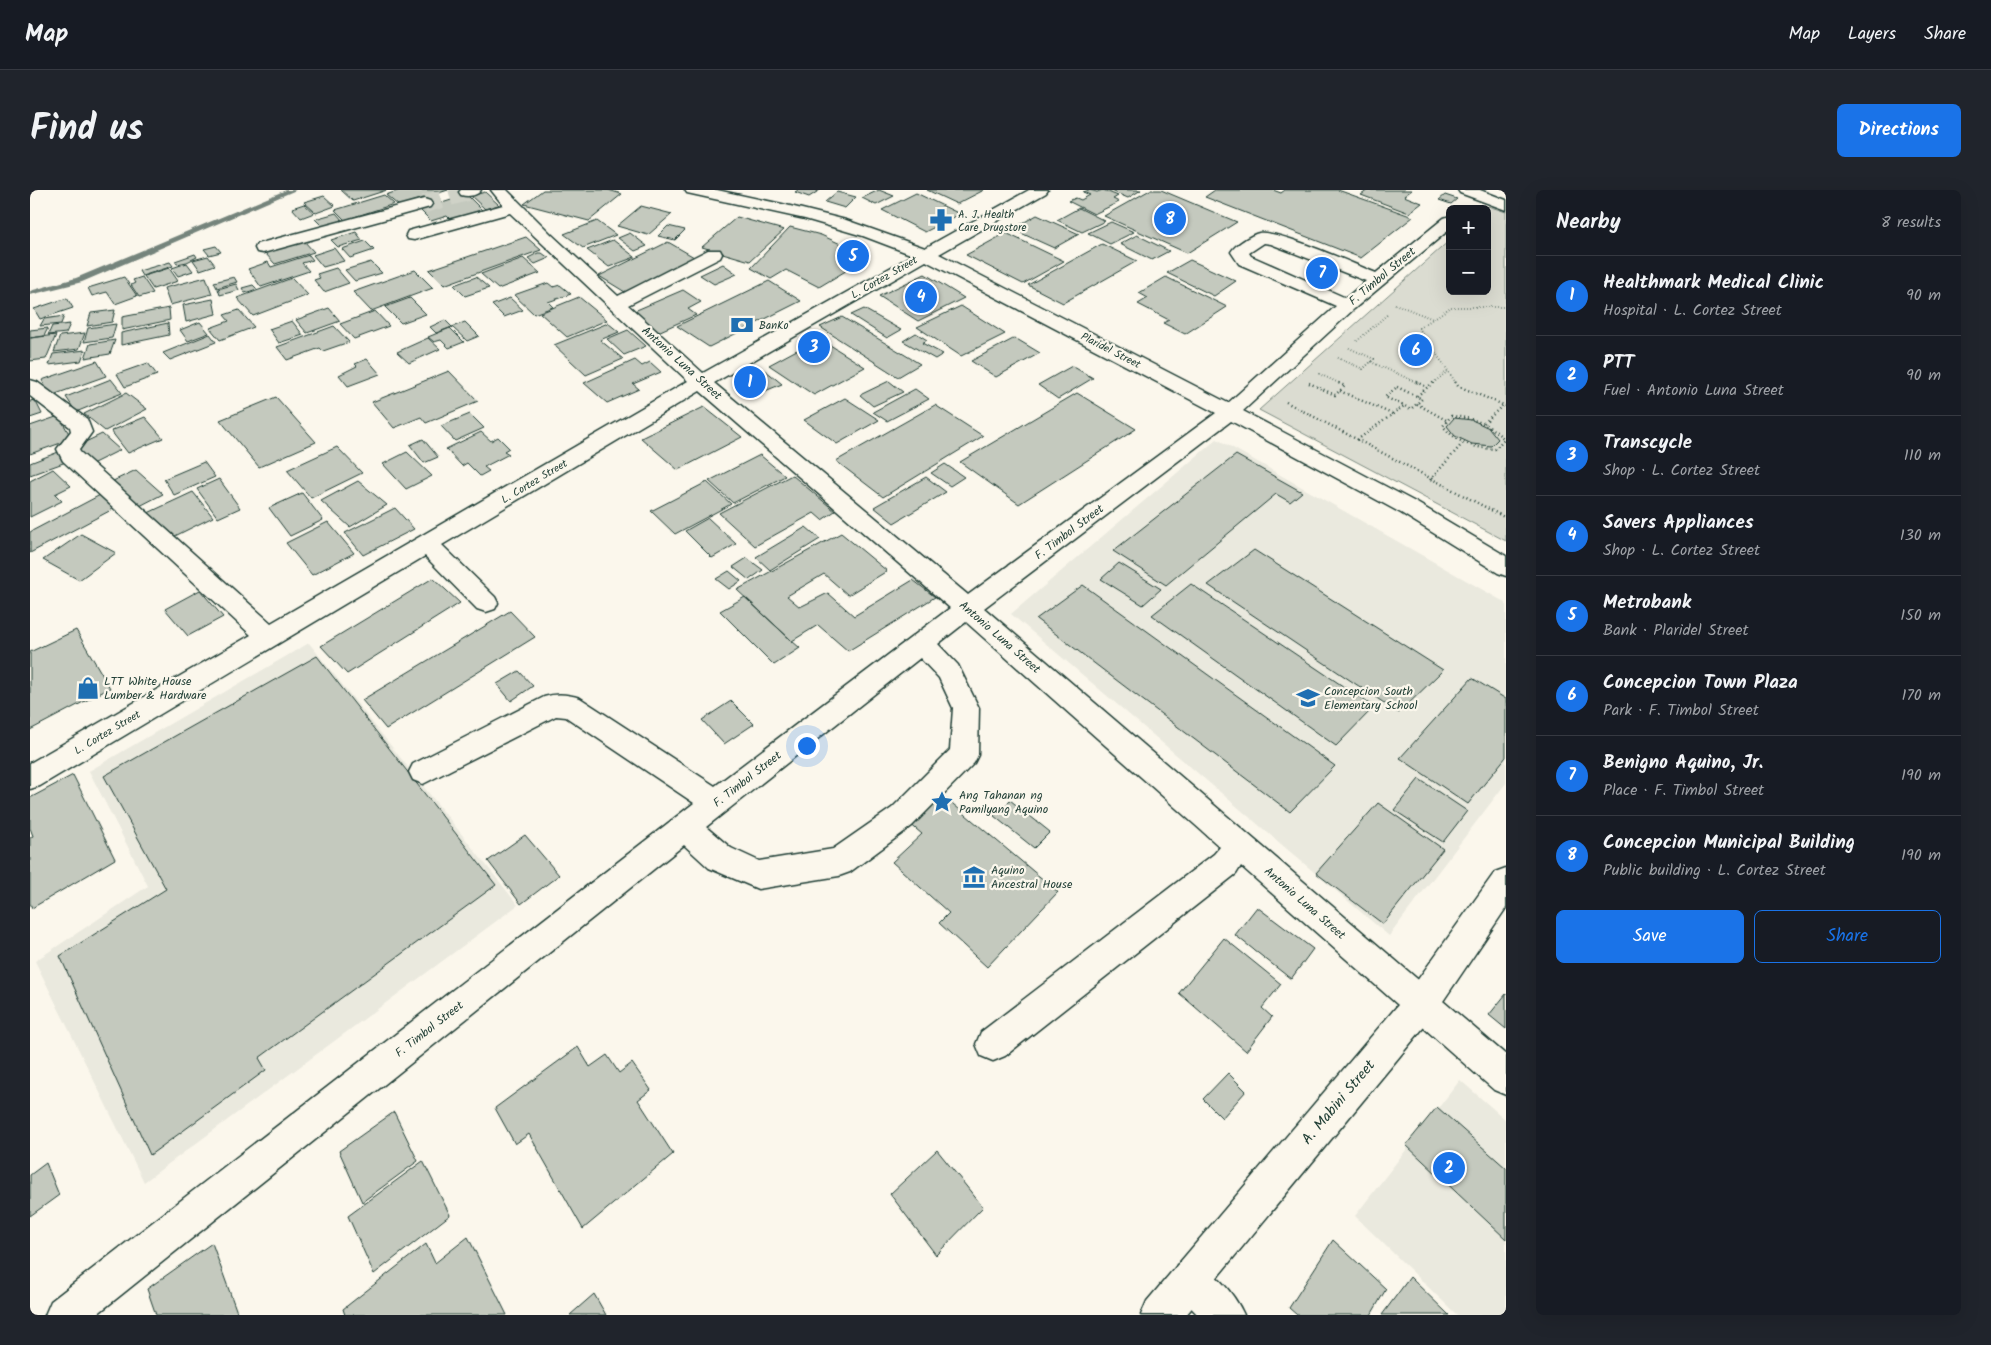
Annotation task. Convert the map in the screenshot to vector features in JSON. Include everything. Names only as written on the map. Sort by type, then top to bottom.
[{"type":"street","name":"L. Cortez Street","points":[[30,777],[701,382],[1040,190]]},
{"type":"street","name":"Plaridel Street","points":[[702,191],[841,223],[884,236],[925,254],[1230,412],[1409,508],[1506,567]]},
{"type":"street","points":[[1467,205],[1478,192],[1506,205]]},
{"type":"street","points":[[414,234],[506,198]]},
{"type":"street","name":"Antonio Luna Street","points":[[506,198],[701,382],[968,608],[1506,1078]]},
{"type":"street","points":[[263,248],[424,204]]},
{"type":"street","name":"F. Timbol Street","points":[[65,1315],[716,802],[968,608],[1230,412],[1348,305],[1446,223]]},
{"type":"street","points":[[1348,305],[1245,260],[1239,252],[1261,238],[1274,239],[1379,280]]},
{"type":"street","points":[[617,304],[714,254]]},
{"type":"street","points":[[30,386],[80,424],[82,432],[68,449],[71,456],[270,636]]},
{"type":"street","points":[[427,544],[486,602]]},
{"type":"street","points":[[684,827],[720,858],[758,875],[839,862],[902,817],[964,755],[966,708],[949,672],[922,644]]},
{"type":"street","points":[[423,772],[553,705],[571,706],[716,802]]},
{"type":"street","points":[[993,1044],[1225,864],[1239,846]]},
{"type":"street","name":"A. Mabini Street","points":[[1161,1315],[1421,1004],[1506,882]]},
{"type":"street","points":[[1192,1278],[1224,1315]]},
{"type":"path","points":[[1331,363],[1399,305]]},
{"type":"path","points":[[1484,423],[1504,405],[1458,386],[1419,328],[1451,307],[1506,307]]},
{"type":"path","points":[[1338,358],[1363,369],[1374,359],[1349,348]]},
{"type":"path","points":[[1371,362],[1427,387]]},
{"type":"path","points":[[1303,388],[1325,369]]},
{"type":"path","points":[[1417,396],[1448,370]]},
{"type":"path","points":[[1308,383],[1335,395],[1345,386],[1319,374]]},
{"type":"path","points":[[1397,387],[1422,399],[1417,404],[1411,410],[1385,397],[1397,387]]},
{"type":"path","points":[[1340,391],[1392,414]]},
{"type":"path","points":[[1291,398],[1286,403],[1506,518]]},
{"type":"path","points":[[1417,404],[1446,420]]},
{"type":"path","points":[[1357,440],[1404,406]]},
{"type":"path","points":[[1451,416],[1472,418],[1484,423],[1492,427],[1504,438],[1495,449],[1473,448],[1451,437],[1443,426],[1451,416]]},
{"type":"path","points":[[1409,508],[1430,479],[1463,443]]},
{"type":"path","points":[[1500,443],[1506,446]]},
{"type":"shaded area","points":[[1491,207],[1506,212],[1506,541],[1259,410],[1446,244],[1446,295],[1491,295]]},
{"type":"shaded area","name":"Concepcion South Elementary School","points":[[1217,439],[1506,603],[1506,783],[1389,936],[1011,614]]},
{"type":"shaded area","points":[[309,643],[518,905],[144,1182],[35,961],[148,886],[89,771]]},
{"type":"shaded area","points":[[1460,1080],[1506,1120],[1506,1315],[1457,1315],[1355,1216]]},
{"type":"building","points":[[341,190],[387,190],[353,201]]},
{"type":"building","points":[[400,190],[448,190],[399,206],[386,195]]},
{"type":"building","points":[[543,190],[608,190],[622,194],[589,221],[524,204]]},
{"type":"building","points":[[798,190],[820,190],[809,197],[795,192]]},
{"type":"building","points":[[879,190],[894,196],[876,205],[862,198]]},
{"type":"building","points":[[927,190],[984,190],[957,204]]},
{"type":"building","points":[[1089,190],[1097,192],[1103,190],[1118,196],[1113,199],[1119,202],[1094,214],[1068,201],[1076,198],[1081,200],[1090,195],[1083,192]]},
{"type":"building","points":[[1109,190],[1141,190],[1128,198]]},
{"type":"building","points":[[1150,190],[1161,190],[1237,222],[1187,253],[1104,216]]},
{"type":"building","points":[[1215,190],[1273,190],[1281,193],[1285,190],[1338,190],[1413,217],[1361,258],[1205,197]]},
{"type":"building","points":[[1368,190],[1412,190],[1404,196],[1422,203],[1409,213],[1361,195]]},
{"type":"building","points":[[485,192],[499,205],[485,209],[471,196]]},
{"type":"building","points":[[837,192],[856,197],[845,208],[825,202]]},
{"type":"building","points":[[916,193],[960,214],[925,232],[882,210]]},
{"type":"building","points":[[384,195],[394,204],[345,220],[335,210]]},
{"type":"building","points":[[467,195],[482,210],[451,220],[447,216],[431,221],[420,210]]},
{"type":"building","points":[[1445,195],[1457,199],[1451,204],[1439,200]]},
{"type":"building","points":[[324,196],[335,206],[316,213],[304,202]]},
{"type":"building","points":[[304,204],[314,213],[301,218],[292,208]]},
{"type":"building","points":[[641,206],[672,214],[648,235],[617,226]]},
{"type":"building","points":[[1079,208],[1105,221],[1082,232],[1057,220]]},
{"type":"building","points":[[336,213],[343,221],[323,227],[315,219]]},
{"type":"building","points":[[1037,215],[1079,234],[1054,248],[1012,229]]},
{"type":"building","points":[[737,217],[784,230],[750,261],[702,247]]},
{"type":"building","points":[[597,221],[616,235],[583,248],[564,234]]},
{"type":"building","points":[[1111,222],[1134,232],[1110,244],[1088,233]]},
{"type":"building","points":[[668,226],[685,230],[675,240],[658,236]]},
{"type":"building","points":[[790,227],[821,235],[869,257],[819,287],[786,270],[771,279],[751,268]]},
{"type":"building","points":[[356,232],[362,240],[338,247],[331,240]]},
{"type":"building","points":[[630,233],[647,246],[635,251],[618,238]]},
{"type":"building","points":[[1006,233],[1064,261],[1023,284],[966,255]]},
{"type":"building","points":[[1137,235],[1169,251],[1152,260],[1120,244]]},
{"type":"building","points":[[526,237],[541,250],[444,285],[429,270]]},
{"type":"building","points":[[613,240],[635,257],[609,267],[587,250]]},
{"type":"building","points":[[304,241],[314,252],[275,264],[265,253]]},
{"type":"building","points":[[365,241],[374,250],[350,258],[342,249]]},
{"type":"building","points":[[668,242],[694,257],[625,292],[599,276]]},
{"type":"building","points":[[1102,244],[1137,261],[1063,303],[1028,285]]},
{"type":"building","points":[[216,246],[221,252],[209,255],[204,249]]},
{"type":"building","points":[[334,248],[344,261],[323,267],[313,255]]},
{"type":"building","points":[[542,253],[549,258],[535,264],[528,258]]},
{"type":"building","points":[[195,254],[197,257],[187,262],[177,264],[175,261]]},
{"type":"building","points":[[309,255],[313,260],[302,263],[309,271],[261,287],[248,269],[268,262],[271,267]]},
{"type":"building","points":[[208,256],[215,265],[200,270],[193,260]]},
{"type":"building","points":[[523,258],[540,273],[498,289],[481,274]]},
{"type":"building","points":[[1190,260],[1236,281],[1214,296],[1167,273]]},
{"type":"building","points":[[170,262],[173,266],[142,276],[139,271]]},
{"type":"building","points":[[371,262],[382,273],[355,281],[345,270]]},
{"type":"building","points":[[187,263],[193,271],[178,276],[172,268]]},
{"type":"building","points":[[723,264],[737,274],[714,284],[700,275]]},
{"type":"building","points":[[169,268],[178,281],[153,289],[144,276]]},
{"type":"building","points":[[336,268],[349,283],[324,292],[314,280],[320,278],[317,274]]},
{"type":"building","points":[[415,270],[433,288],[371,311],[353,292]]},
{"type":"building","points":[[925,274],[964,298],[918,321],[879,296]]},
{"type":"building","points":[[124,277],[137,296],[115,304],[107,292],[92,296],[88,288]]},
{"type":"building","points":[[142,277],[153,293],[139,297],[131,285],[135,283],[133,280]]},
{"type":"building","points":[[206,277],[212,294],[170,305],[164,288]]},
{"type":"building","points":[[234,277],[237,282],[217,288],[214,282]]},
{"type":"building","points":[[476,277],[489,288],[465,296],[454,285]]},
{"type":"building","points":[[1166,277],[1227,307],[1185,334],[1163,323],[1169,320],[1138,304],[1148,298],[1139,293]]},
{"type":"building","points":[[292,278],[308,295],[253,316],[237,298]]},
{"type":"building","points":[[769,281],[801,301],[709,347],[677,326]]},
{"type":"building","points":[[548,283],[553,287],[560,285],[571,294],[548,302],[553,307],[534,314],[514,295]]},
{"type":"building","points":[[236,284],[239,290],[220,295],[218,289]]},
{"type":"building","points":[[253,285],[257,289],[245,293],[242,288]]},
{"type":"building","points":[[683,290],[701,302],[688,309],[696,315],[658,332],[632,312]]},
{"type":"building","points":[[579,297],[607,320],[567,337],[540,313]]},
{"type":"building","points":[[67,298],[73,308],[40,319],[34,309]]},
{"type":"building","points":[[410,298],[426,314],[401,323],[385,307]]},
{"type":"building","points":[[510,298],[523,310],[504,317],[492,305]]},
{"type":"building","points":[[213,299],[216,314],[186,322],[183,305]]},
{"type":"building","points":[[961,306],[1005,334],[961,356],[917,327]]},
{"type":"building","points":[[169,308],[170,320],[122,330],[122,317]]},
{"type":"building","points":[[329,308],[340,321],[307,333],[296,320]]},
{"type":"building","points":[[864,309],[901,330],[887,338],[851,315]]},
{"type":"building","points":[[115,310],[112,322],[87,326],[91,313]]},
{"type":"building","points":[[239,310],[254,327],[220,340],[210,328],[229,321],[224,315]]},
{"type":"building","points":[[375,311],[389,326],[354,339],[340,324]]},
{"type":"building","points":[[64,316],[61,324],[40,326],[44,319]]},
{"type":"building","points":[[842,317],[920,364],[898,377],[820,327]]},
{"type":"building","points":[[445,320],[452,327],[436,333],[430,327]]},
{"type":"building","points":[[292,321],[303,335],[279,343],[269,329]]},
{"type":"building","points":[[200,322],[209,333],[188,341],[180,330]]},
{"type":"building","points":[[465,322],[479,336],[467,341],[452,327]]},
{"type":"building","points":[[168,323],[169,335],[121,345],[121,333]]},
{"type":"building","points":[[608,323],[619,332],[600,340],[623,359],[586,375],[554,345]]},
{"type":"building","points":[[70,324],[66,333],[48,335],[52,326]]},
{"type":"building","points":[[116,324],[112,338],[84,342],[88,328]]},
{"type":"building","points":[[334,326],[349,342],[323,351],[320,348],[287,360],[277,347]]},
{"type":"building","points":[[48,328],[44,336],[30,338],[30,330]]},
{"type":"building","points":[[450,328],[464,342],[449,348],[441,340],[434,342],[428,337]]},
{"type":"building","points":[[628,330],[646,346],[624,355],[607,339]]},
{"type":"building","points":[[85,333],[79,349],[54,352],[60,336]]},
{"type":"building","points":[[916,333],[927,340],[922,343],[943,354],[935,359],[903,341]]},
{"type":"building","points":[[210,334],[216,342],[170,360],[163,353]]},
{"type":"building","points":[[56,335],[46,359],[30,361],[30,338]]},
{"type":"building","points":[[428,338],[440,349],[409,363],[397,352]]},
{"type":"building","points":[[819,338],[865,367],[814,395],[769,365]]},
{"type":"building","points":[[1015,338],[1040,353],[996,377],[971,361]]},
{"type":"building","points":[[115,340],[110,354],[85,358],[90,344]]},
{"type":"building","points":[[85,350],[81,361],[49,365],[53,354]]},
{"type":"building","points":[[367,359],[380,374],[348,386],[339,375],[357,366],[355,364]]},
{"type":"building","points":[[635,360],[642,366],[650,362],[661,372],[633,384],[639,389],[607,403],[584,383]]},
{"type":"building","points":[[97,361],[106,376],[50,396],[42,380]]},
{"type":"building","points":[[148,363],[157,375],[125,387],[117,374]]},
{"type":"building","points":[[1072,366],[1093,378],[1058,399],[1038,385]]},
{"type":"building","points":[[765,370],[782,384],[765,391],[748,378]]},
{"type":"building","points":[[449,371],[478,401],[426,423],[421,417],[394,428],[372,402]]},
{"type":"building","points":[[111,379],[122,393],[76,412],[66,397]]},
{"type":"building","points":[[889,381],[903,392],[873,406],[860,395]]},
{"type":"building","points":[[915,389],[929,399],[887,421],[873,412]]},
{"type":"building","points":[[126,393],[147,409],[105,431],[84,414]]},
{"type":"building","points":[[1077,393],[1136,429],[1019,504],[960,462]]},
{"type":"building","points":[[276,397],[316,442],[259,467],[220,420]]},
{"type":"building","points":[[845,398],[879,420],[837,444],[804,420]]},
{"type":"building","points":[[35,400],[42,414],[30,418],[30,401]]},
{"type":"building","points":[[935,405],[983,436],[883,497],[836,461]]},
{"type":"building","points":[[704,407],[742,437],[678,470],[641,438]]},
{"type":"building","points":[[470,414],[484,428],[455,441],[441,426]]},
{"type":"building","points":[[59,416],[72,439],[30,454],[30,426]]},
{"type":"building","points":[[145,417],[163,438],[128,453],[111,431]]},
{"type":"building","points":[[1454,418],[1472,420],[1489,428],[1498,439],[1491,446],[1472,444],[1455,436],[1447,426]]},
{"type":"building","points":[[481,432],[491,441],[498,437],[509,448],[504,451],[509,454],[484,467],[489,471],[480,476],[467,463],[462,466],[446,449]]},
{"type":"building","points":[[102,434],[120,450],[92,464],[73,448]]},
{"type":"building","points":[[423,439],[438,457],[424,463],[410,445]]},
{"type":"building","points":[[337,447],[362,473],[311,498],[287,470]]},
{"type":"building","points":[[61,451],[66,462],[30,475],[30,463]]},
{"type":"building","points":[[407,452],[432,476],[406,489],[383,464]]},
{"type":"building","points":[[760,455],[785,476],[733,503],[709,481]]},
{"type":"building","points":[[1236,455],[1302,492],[1290,502],[1276,494],[1166,585],[1113,551]]},
{"type":"building","points":[[204,462],[215,477],[174,495],[164,479]]},
{"type":"building","points":[[945,464],[964,477],[950,486],[931,473]]},
{"type":"building","points":[[53,469],[71,486],[55,494],[62,501],[30,517],[30,481]]},
{"type":"building","points":[[136,470],[163,494],[136,508],[109,483]]},
{"type":"building","points":[[792,475],[835,511],[822,520],[814,513],[755,546],[719,513]]},
{"type":"building","points":[[926,477],[946,492],[894,523],[874,507]]},
{"type":"building","points":[[219,479],[240,508],[218,518],[197,489]]},
{"type":"building","points":[[358,481],[387,505],[350,527],[321,501]]},
{"type":"building","points":[[707,482],[731,504],[675,534],[651,511]]},
{"type":"building","points":[[193,492],[213,517],[169,539],[148,513]]},
{"type":"building","points":[[302,493],[323,520],[290,536],[269,508]]},
{"type":"building","points":[[102,494],[115,508],[30,553],[30,532]]},
{"type":"building","points":[[395,508],[414,529],[363,555],[345,533]]},
{"type":"building","points":[[708,518],[736,544],[712,558],[685,531]]},
{"type":"building","points":[[328,522],[354,553],[312,575],[286,543]]},
{"type":"building","points":[[806,527],[820,539],[770,570],[756,557]]},
{"type":"building","points":[[841,533],[887,571],[848,595],[824,574],[787,596],[800,607],[828,593],[854,616],[913,580],[935,597],[848,651],[818,625],[792,641],[737,590]]},
{"type":"building","points":[[81,534],[116,553],[79,580],[43,560]]},
{"type":"building","points":[[1254,550],[1443,670],[1399,713],[1208,585]]},
{"type":"building","points":[[747,558],[763,570],[749,580],[733,567]]},
{"type":"building","points":[[1119,563],[1161,589],[1143,605],[1101,579]]},
{"type":"building","points":[[729,571],[741,581],[729,589],[716,579]]},
{"type":"building","points":[[433,578],[460,603],[347,674],[321,646]]},
{"type":"building","points":[[1191,584],[1374,707],[1336,746],[1152,615]]},
{"type":"building","points":[[1083,585],[1335,766],[1290,812],[1036,619]]},
{"type":"building","points":[[200,590],[223,617],[188,636],[165,609]]},
{"type":"building","points":[[745,597],[800,648],[774,665],[720,611]]},
{"type":"building","points":[[510,611],[535,637],[386,729],[362,700]]},
{"type":"building","points":[[76,630],[110,688],[30,730],[30,652]]},
{"type":"building","points":[[317,656],[496,885],[259,1058],[266,1070],[150,1155],[60,956],[166,889],[104,776]]},
{"type":"building","points":[[519,671],[533,686],[511,701],[497,684]]},
{"type":"building","points":[[1472,678],[1506,699],[1506,757],[1468,804],[1400,758]]},
{"type":"building","points":[[731,701],[754,724],[724,744],[702,720]]},
{"type":"building","points":[[73,775],[115,859],[32,908],[30,903],[30,838],[33,836],[30,828],[30,798]]},
{"type":"building","points":[[1419,779],[1467,811],[1443,842],[1394,810]]},
{"type":"building","name":"Aquino Ancestral House","points":[[941,794],[1058,892],[987,967],[939,923],[949,913],[892,862],[922,834],[909,823]]},
{"type":"building","points":[[1010,800],[1050,832],[1034,848],[994,816]]},
{"type":"building","points":[[1378,803],[1443,849],[1383,924],[1316,873]]},
{"type":"building","points":[[525,835],[559,875],[521,904],[488,861]]},
{"type":"building","points":[[1257,907],[1313,949],[1291,979],[1235,935]]},
{"type":"building","points":[[1224,938],[1281,984],[1262,1008],[1272,1017],[1246,1051],[1179,993]]},
{"type":"building","points":[[1506,994],[1506,1029],[1489,1015]]},
{"type":"building","points":[[578,1047],[590,1067],[607,1055],[619,1073],[632,1063],[651,1090],[638,1100],[673,1154],[583,1229],[529,1134],[515,1144],[495,1108]]},
{"type":"building","points":[[1228,1073],[1246,1091],[1222,1118],[1203,1099]]},
{"type":"building","points":[[1437,1107],[1506,1168],[1506,1239],[1406,1145]]},
{"type":"building","points":[[394,1112],[418,1161],[362,1202],[339,1151]]},
{"type":"building","points":[[937,1150],[983,1207],[936,1255],[890,1194]]},
{"type":"building","points":[[423,1161],[450,1215],[374,1274],[348,1216]]},
{"type":"building","points":[[46,1163],[59,1195],[30,1216],[30,1175]]},
{"type":"building","points":[[468,1237],[507,1315],[345,1315],[343,1309],[426,1244],[435,1263]]},
{"type":"building","points":[[1333,1240],[1386,1289],[1371,1315],[1297,1315],[1289,1308]]},
{"type":"building","points":[[212,1243],[238,1315],[156,1315],[147,1289]]},
{"type":"building","points":[[1410,1277],[1449,1315],[1382,1315]]},
{"type":"building","points":[[594,1294],[606,1315],[570,1315]]},
{"type":"waterway","points":[[30,293],[79,280],[292,190]]},
{"type":"tunnel","points":[[424,204],[467,192]]},
{"type":"place","name":"Concepcion Municipal Building","points":[[1170,219]]},
{"type":"place","name":"A. J. Health Care Drugstore","points":[[941,220]]},
{"type":"place","name":"Metrobank","points":[[853,256]]},
{"type":"place","name":"Benigno Aquino, Jr.","points":[[1322,273]]},
{"type":"place","name":"Savers Appliances","points":[[921,297]]},
{"type":"place","name":"BanKo","points":[[742,325]]},
{"type":"place","name":"Transcycle","points":[[814,347]]},
{"type":"place","name":"Concepcion Town Plaza","points":[[1416,350]]},
{"type":"place","name":"Healthmark Medical Clinic","points":[[750,382]]},
{"type":"place","name":"LTT White House Lumber & Hardware","points":[[88,688]]},
{"type":"place","name":"Concepcion South Elementary School","points":[[1308,698]]},
{"type":"place","name":"Ang Tahanan ng Pamilyang Aquino","points":[[942,802]]},
{"type":"place","name":"Aquino Ancestral House","points":[[974,877]]},
{"type":"place","name":"PTT","points":[[1449,1168]]}]
